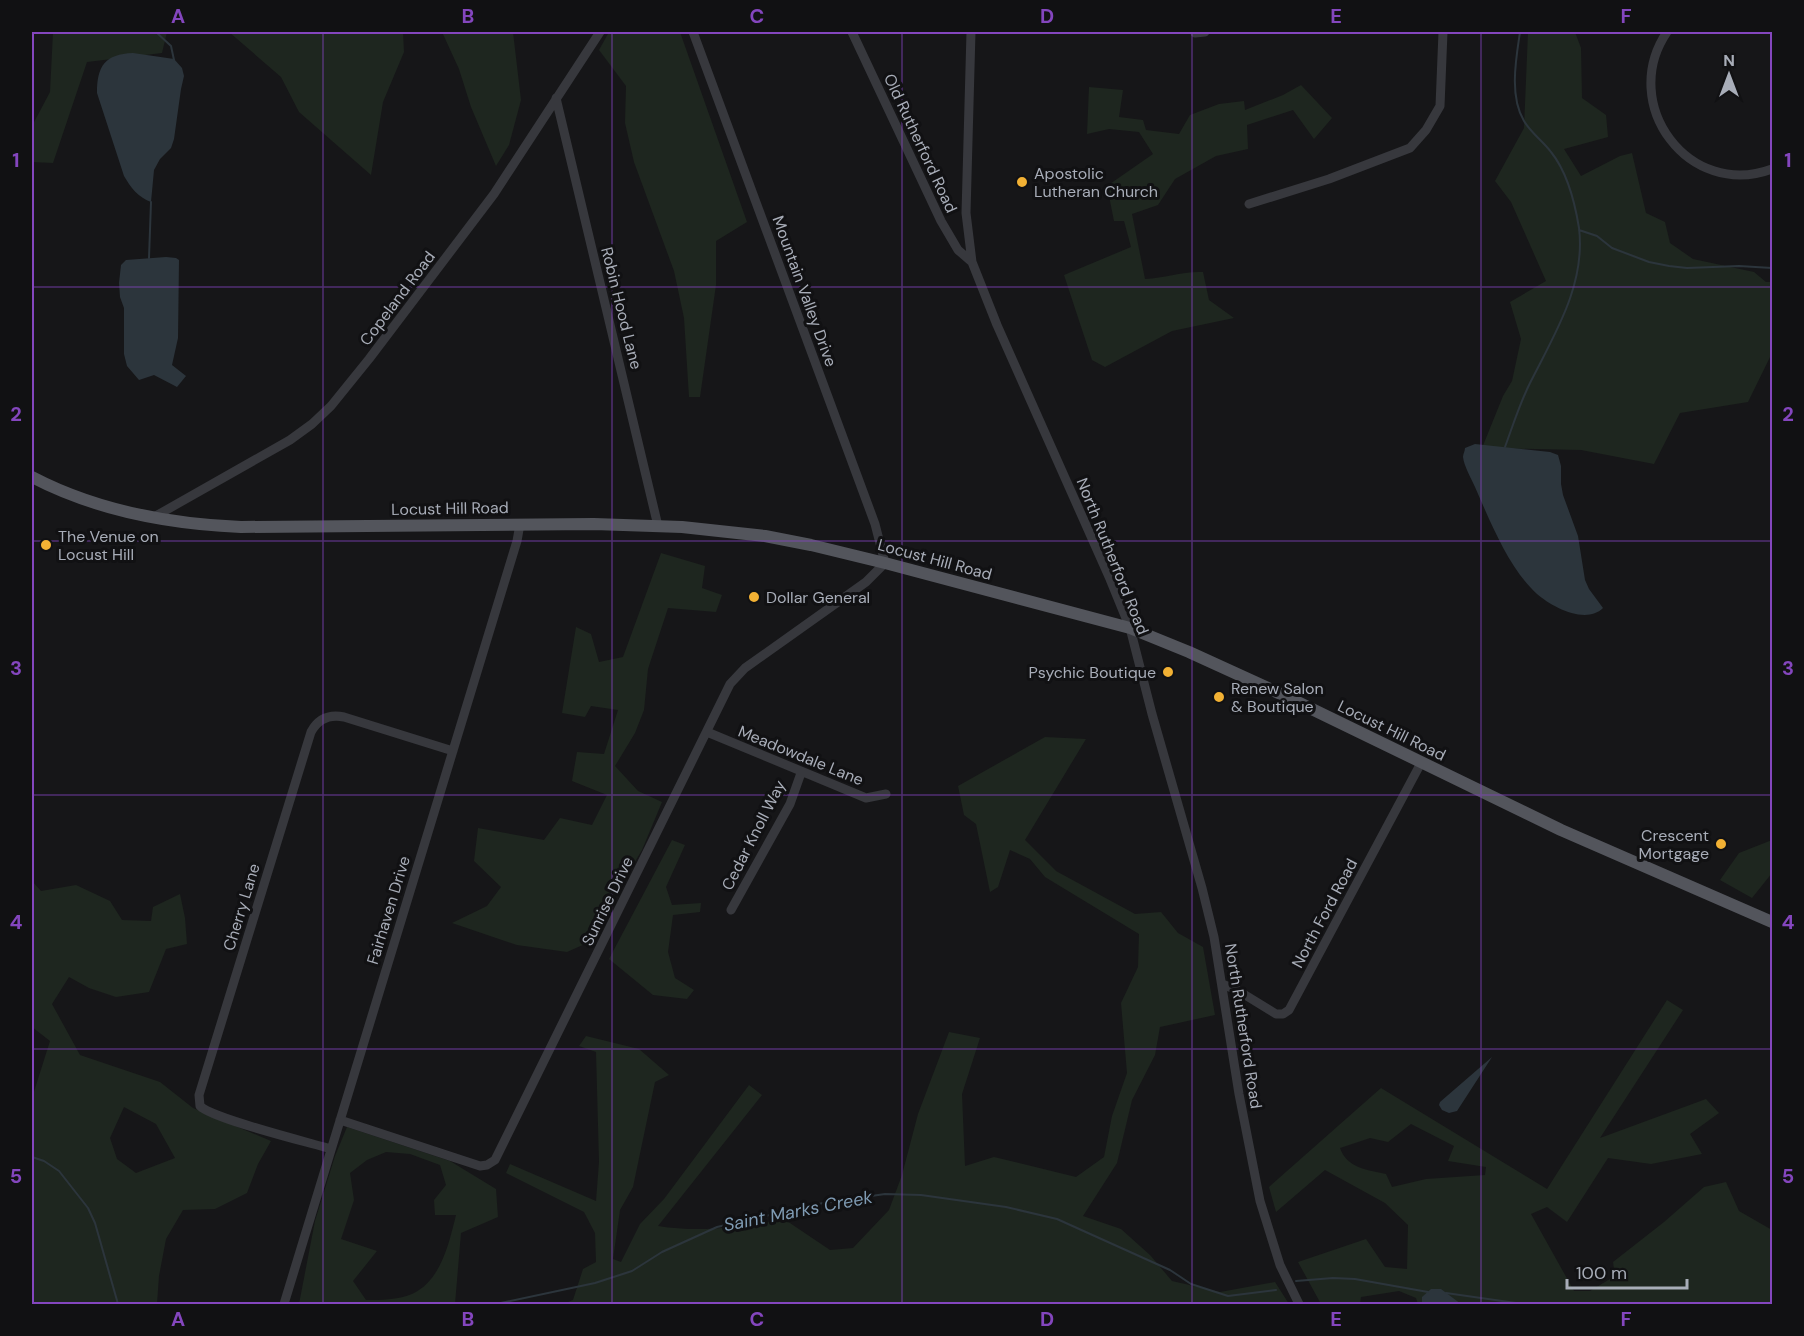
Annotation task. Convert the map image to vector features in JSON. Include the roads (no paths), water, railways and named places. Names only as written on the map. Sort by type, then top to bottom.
[{"type":"main road","name":"Locust Hill Road","points":[[32,477],[92,502],[195,524],[241,527],[520,524],[658,526],[765,536],[885,563],[1130,628],[1216,664],[1561,830],[1773,922]]},
{"type":"street","name":"Copeland Road","points":[[154,516],[290,440],[331,406],[494,194],[600,32]]},
{"type":"street","name":"Mountain Valley Drive","points":[[693,32],[875,524],[885,563]]},
{"type":"street","name":"Old Rutherford Road","points":[[852,32],[940,220],[958,250],[972,262]]},
{"type":"street","name":"North Rutherford Road","points":[[971,32],[966,213],[972,262],[997,326],[1130,628],[1202,888],[1222,984],[1239,1094],[1260,1201],[1280,1265],[1299,1305]]},
{"type":"street","points":[[1250,204],[1329,179],[1410,148],[1426,130],[1440,106],[1443,32]]},
{"type":"street","points":[[1667,32],[1653,61],[1650,85],[1656,115],[1669,139],[1687,157],[1712,169],[1730,174],[1747,174],[1773,169]]},
{"type":"street","name":"Robin Hood Lane","points":[[556,98],[658,526]]},
{"type":"street","name":"Fairhaven Drive","points":[[284,1305],[520,524]]},
{"type":"street","name":"Sunrise Drive","points":[[340,1120],[480,1166],[487,1166],[495,1160],[726,692],[737,675],[866,582],[885,563]]},
{"type":"street","name":"Cherry Lane","points":[[331,1149],[226,1118],[208,1112],[200,1106],[199,1095],[223,1014],[310,732],[316,724],[330,716],[344,717],[453,751]]},
{"type":"street","name":"Meadowdale Lane","points":[[707,732],[801,773],[867,798],[886,794]]},
{"type":"street","name":"North Ford Road","points":[[1222,984],[1237,990],[1275,1014],[1283,1014],[1289,1010],[1421,763]]},
{"type":"street","name":"Cedar Knoll Way","points":[[731,910],[790,804],[801,773]]},
{"type":"waterway","points":[[156,32],[171,46],[174,60]]},
{"type":"waterway","points":[[1505,447],[1526,391],[1566,309],[1578,270],[1580,249],[1579,228],[1573,199],[1562,169],[1548,148],[1524,121],[1519,111],[1515,77],[1520,32]]},
{"type":"waterway","points":[[149,258],[151,202]]},
{"type":"waterway","points":[[1579,230],[1597,236],[1612,248],[1649,262],[1669,266],[1772,268]]},
{"type":"waterway","points":[[32,1157],[44,1161],[59,1171],[88,1208],[95,1223],[118,1304]]},
{"type":"waterway","name":"Saint Marks Creek","points":[[496,1304],[595,1283],[632,1271],[662,1252],[717,1227],[823,1203],[885,1194],[921,1195],[1006,1207],[1057,1219],[1170,1270],[1191,1284],[1228,1296],[1276,1290]]},
{"type":"waterway","name":"Saint Marks Creek","points":[[1296,1281],[1355,1279],[1428,1292]]},
{"type":"waterway","name":"Saint Marks Creek","points":[[1446,1293],[1523,1304]]},
{"type":"place","name":"Apostolic Lutheran Church","points":[[1022,182]]},
{"type":"place","name":"The Venue on Locust Hill","points":[[46,545]]},
{"type":"place","name":"Dollar General","points":[[754,597]]},
{"type":"place","name":"Psychic Boutique","points":[[1168,672]]},
{"type":"place","name":"Renew Salon & Boutique","points":[[1219,697]]},
{"type":"place","name":"Crescent Mortgage","points":[[1721,844]]}]
